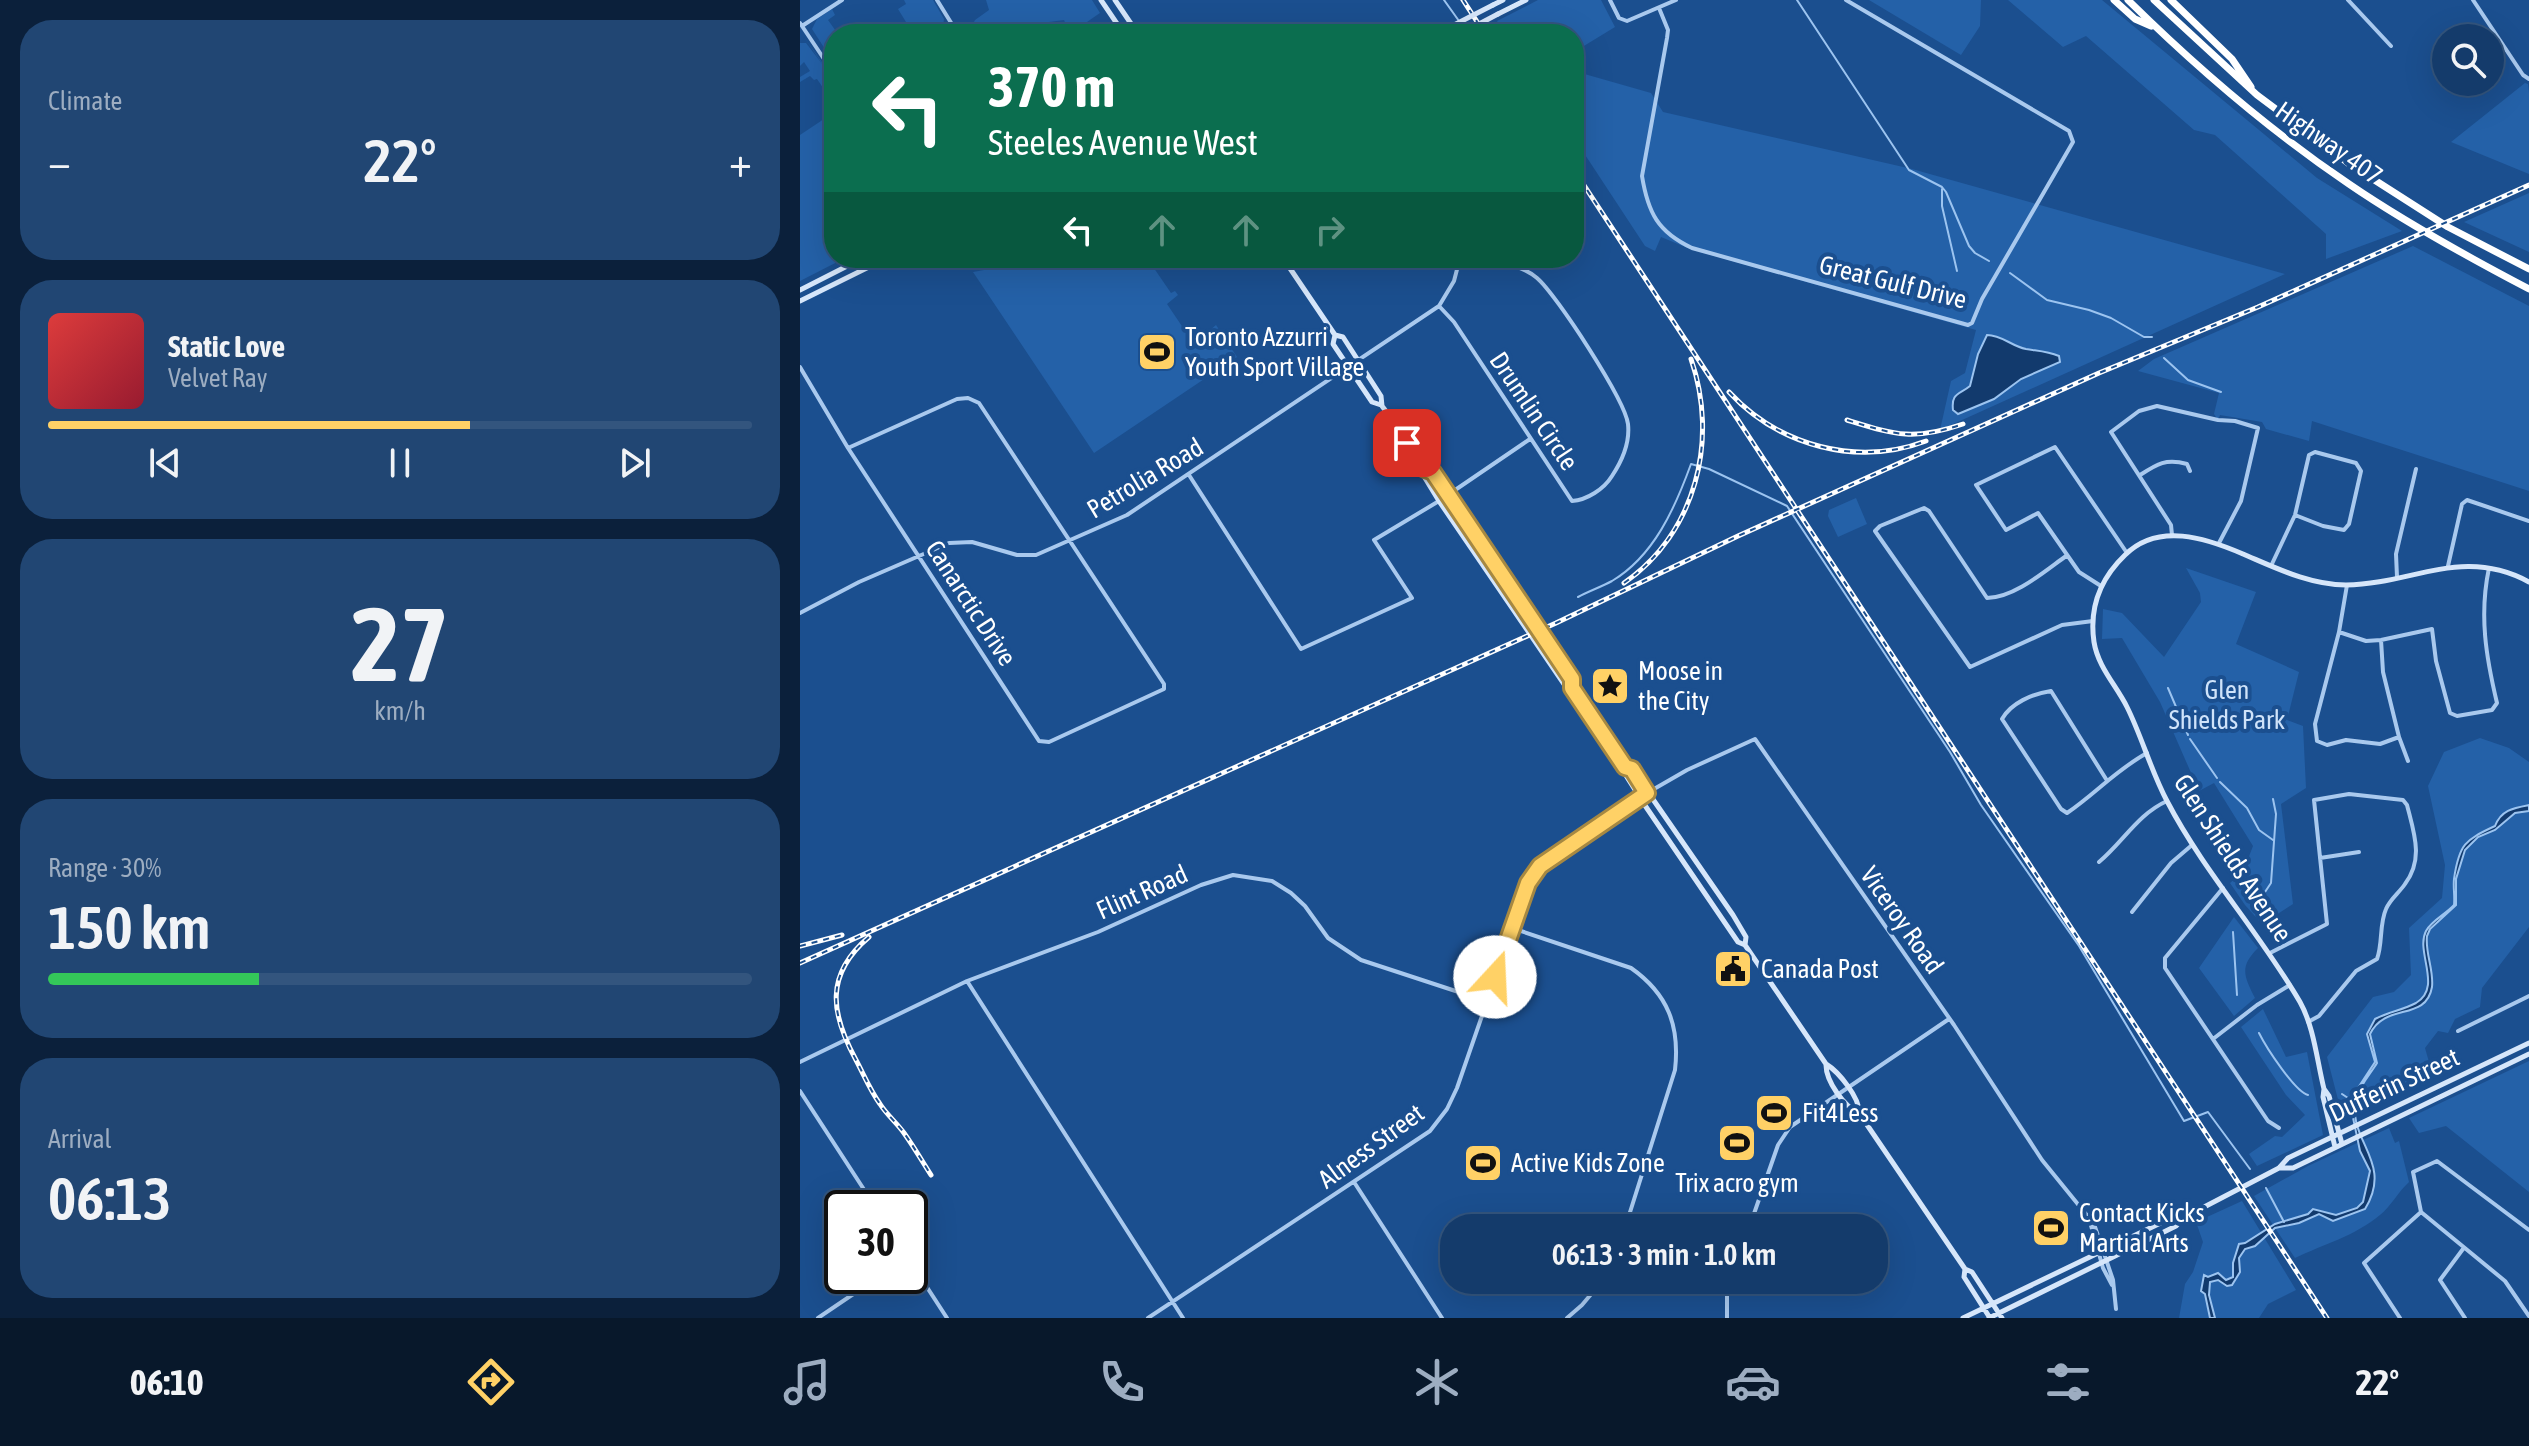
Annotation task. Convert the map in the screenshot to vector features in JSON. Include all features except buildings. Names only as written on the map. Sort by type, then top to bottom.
[{"type":"highway","points":[[2114,0],[2135,19],[2156,28]]},
{"type":"highway","name":"Highway 407","points":[[2128,0],[2255,116],[2348,184],[2401,218],[2529,289]]},
{"type":"highway","name":"Highway 407","points":[[2154,0],[2257,95],[2348,163],[2448,227],[2529,269]]},
{"type":"highway","points":[[2171,0],[2232,59],[2257,95]]},
{"type":"main road","points":[[1101,0],[1117,24]]},
{"type":"main road","points":[[1115,0],[1131,24]]},
{"type":"main road","points":[[1456,24],[1503,0]]},
{"type":"main road","points":[[1479,24],[1526,0]]},
{"type":"main road","points":[[800,290],[843,268]]},
{"type":"main road","points":[[800,301],[860,268]]},
{"type":"main road","points":[[1290,268],[1335,335],[1343,337],[1381,396],[1382,406],[1425,469],[1425,478],[1439,501],[1564,684],[1572,688],[1625,767],[1625,774],[1640,797],[1738,942],[1745,945],[1826,1064],[1847,1088],[1859,1106],[1859,1113]]},
{"type":"main road","points":[[1335,335],[1333,344],[1372,402],[1382,406]]},
{"type":"main road","points":[[1425,469],[1433,472],[1572,679],[1572,688]]},
{"type":"main road","name":"Glen Shields Avenue","points":[[2338,1145],[2329,1096],[2324,1089],[2302,1005],[2167,801],[2127,706],[2102,665],[2095,646],[2093,621],[2101,586],[2127,553],[2148,540],[2172,535],[2219,543],[2313,581],[2347,585],[2448,566],[2490,567],[2529,582]]},
{"type":"main road","points":[[1625,767],[1632,769],[1733,915],[1746,937],[1745,945]]},
{"type":"main road","points":[[1724,921],[1733,915]]},
{"type":"main road","name":"Dufferin Street","points":[[1990,1318],[2000,1316],[2104,1260],[2176,1226],[2183,1218],[2279,1168],[2288,1158],[2529,1043]]},
{"type":"main road","name":"Dufferin Street","points":[[2279,1168],[2293,1168],[2529,1054]]},
{"type":"main road","points":[[1826,1064],[1826,1074],[1839,1094],[1850,1109],[1859,1113],[2000,1316]]},
{"type":"main road","name":"Dufferin Street","points":[[1963,1318],[2173,1217],[2183,1218]]},
{"type":"main road","points":[[1965,1269],[1964,1277],[1990,1318]]},
{"type":"street","points":[[824,59],[801,24],[842,0]]},
{"type":"street","points":[[937,0],[952,24]]},
{"type":"street","points":[[1610,0],[1619,18],[1627,21],[1676,0]]},
{"type":"street","name":"Great Gulf Drive","points":[[1659,8],[1668,30],[1642,176],[1645,196],[1664,231],[1692,248],[1968,325],[1972,323],[1982,299],[2073,142],[2073,136],[1846,0]]},
{"type":"street","points":[[2348,0],[2391,46]]},
{"type":"street","points":[[2473,0],[2523,75],[2529,79]]},
{"type":"street","points":[[1439,306],[1454,281],[1457,268]]},
{"type":"street","name":"Drumlin Circle","points":[[1439,306],[1454,322],[1572,501],[1584,500],[1609,480],[1619,464],[1628,437],[1625,411],[1608,377],[1544,285],[1520,268]]},
{"type":"street","name":"Petrolia Road","points":[[800,613],[957,541],[972,542],[1012,554],[1031,555],[1131,513],[1439,306]]},
{"type":"street","name":"Canarctic Drive","points":[[800,367],[848,448],[1041,743],[1164,689],[1164,684],[1070,541]]},
{"type":"street","points":[[848,448],[952,400],[974,400],[983,407],[1070,541]]},
{"type":"street","points":[[2172,535],[2171,525],[2111,432],[2139,411],[2157,406],[2258,428],[2241,501],[2219,543]]},
{"type":"street","points":[[1189,475],[1301,649],[1412,598],[1374,540],[1448,496],[1530,439]]},
{"type":"street","points":[[2101,586],[2079,572],[2038,513],[2006,530],[1976,485],[2055,447],[2127,553]]},
{"type":"street","points":[[2271,566],[2295,515],[2309,455],[2315,452],[2356,463],[2361,471],[2349,524],[2344,530],[2295,515]]},
{"type":"street","points":[[2140,475],[2163,461],[2174,460],[2187,464],[2190,471]]},
{"type":"street","points":[[2397,577],[2396,554],[2416,469]]},
{"type":"street","points":[[2448,566],[2462,504],[2467,500],[2529,521]]},
{"type":"street","points":[[2066,556],[2015,589],[1995,598],[1987,598],[1924,508],[1880,526],[1875,531],[1970,667],[2062,625],[2093,621]]},
{"type":"street","points":[[2339,632],[2366,641],[2432,629],[2436,661],[2450,713],[2457,716],[2492,710],[2497,703],[2486,659],[2483,610],[2490,567]]},
{"type":"street","points":[[2347,585],[2339,632],[2315,724],[2317,741],[2327,745],[2346,740],[2380,744],[2399,737]]},
{"type":"street","points":[[2381,640],[2383,672],[2408,761]]},
{"type":"street","points":[[2106,779],[2051,691],[2028,698],[2007,710],[2002,719],[2061,809],[2067,813],[2085,801],[2106,779],[2147,753]]},
{"type":"street","name":"Viceroy Road","points":[[1647,793],[1687,770],[1755,739],[1949,1019],[2042,1160],[2094,1224],[2113,1286],[2116,1309]]},
{"type":"street","name":"Alness Street","points":[[1148,1318],[1430,1131],[1447,1109],[1465,1066],[1528,883],[1540,866],[1647,793]]},
{"type":"street","points":[[2270,953],[2327,924],[2314,800],[2349,794],[2403,800],[2417,844],[2416,865],[2383,915],[2381,948],[2377,959],[2356,971],[2319,1016],[2308,1022]]},
{"type":"street","points":[[2099,862],[2146,814],[2167,801]]},
{"type":"street","points":[[2132,912],[2171,863],[2194,844]]},
{"type":"street","points":[[2320,858],[2359,852]]},
{"type":"street","name":"Flint Road","points":[[800,1062],[967,981],[1098,932],[1201,885],[1233,875],[1272,881],[1291,893],[1305,906],[1328,938],[1361,960],[1486,1001]]},
{"type":"street","points":[[2223,888],[2165,958],[2165,968],[2268,1121],[2279,1128]]},
{"type":"street","points":[[1512,928],[1631,968],[1645,978],[1663,1000],[1673,1023],[1677,1045],[1675,1070],[1629,1214]]},
{"type":"street","points":[[967,981],[1183,1318]]},
{"type":"street","points":[[2213,1039],[2257,1005],[2290,985]]},
{"type":"street","points":[[2458,1031],[2529,996]]},
{"type":"street","points":[[1754,1214],[1784,1134],[1949,1019]]},
{"type":"street","points":[[800,1091],[864,1190]]},
{"type":"street","points":[[2529,1230],[2437,1161],[2413,1172],[2421,1212],[2505,1281],[2529,1316]]},
{"type":"street","points":[[1354,1182],[1442,1318]]},
{"type":"street","points":[[2400,1318],[2364,1263],[2421,1212]]},
{"type":"street","points":[[2463,1249],[2440,1280],[2465,1318]]},
{"type":"street","points":[[928,1289],[947,1318]]},
{"type":"street","points":[[818,1318],[853,1294]]},
{"type":"street","points":[[1567,1318],[1591,1294]]},
{"type":"street","points":[[1727,1294],[1727,1318]]},
{"type":"green space","points":[[904,0],[933,0],[944,19],[943,24],[902,24],[906,22],[898,9],[906,4]]},
{"type":"green space","points":[[986,0],[1092,0],[1100,13],[1084,24],[1066,24],[1064,20],[1038,24],[973,24],[989,10]]},
{"type":"green space","points":[[1538,0],[1601,0],[1615,27],[1584,46],[1584,24],[1499,24],[1497,21]]},
{"type":"green space","points":[[1869,0],[1981,0],[1980,26],[1961,55]]},
{"type":"green space","points":[[2008,0],[2102,0],[2317,178],[2402,231],[2326,259],[2326,234],[2215,135],[2194,130],[2086,36],[2063,47]]},
{"type":"green space","points":[[832,9],[835,15],[828,20],[831,24],[824,24],[824,48],[812,29],[817,19]]},
{"type":"green space","points":[[804,37],[824,65],[824,89],[817,79],[810,76],[800,82],[800,77],[810,71],[804,62],[800,66],[800,43],[806,43],[823,65]]},
{"type":"green space","points":[[1584,74],[1651,93],[1663,112],[1912,169],[2285,274],[1940,430],[1951,381],[1965,373],[1976,330],[1690,249],[1661,237],[1655,251],[1645,246],[1584,153]]},
{"type":"green space","points":[[2525,83],[2528,84],[2529,93],[2529,174],[2451,142]]},
{"type":"green space","points":[[824,119],[825,268],[800,281],[800,135]]},
{"type":"green space","points":[[2529,193],[2529,252],[2464,222]]},
{"type":"green space","points":[[2413,246],[2529,306],[2529,491],[2312,421],[2309,441],[2266,429],[2262,422],[2220,415],[2218,420],[2214,414],[2219,393],[2138,371],[2154,359]]},
{"type":"green space","points":[[1154,268],[1171,293],[1175,291],[1178,295],[1167,304],[1194,344],[1216,325],[1237,357],[1094,453],[973,272]]},
{"type":"green space","points":[[1856,498],[1867,524],[1838,537],[1828,516],[1829,510]]},
{"type":"green space","name":"Glen Shields Park","points":[[2186,568],[2256,592],[2236,644],[2299,672],[2287,720],[2303,726],[2306,788],[2281,804],[2293,904],[2262,924],[2230,883],[2243,872],[2253,846],[2214,783],[2199,791],[2160,702],[2122,638],[2102,639],[2103,609],[2122,613],[2164,657],[2201,602],[2200,593]]},
{"type":"green space","points":[[2480,738],[2509,748],[2529,762],[2529,927],[2482,988],[2480,1007],[2455,1019],[2448,1033],[2438,1031],[2425,1048],[2433,1076],[2343,1119],[2327,1057],[2373,997],[2394,992],[2411,975],[2409,928],[2442,898],[2445,865],[2428,786],[2444,752]]},
{"type":"green space","points":[[2234,917],[2258,948],[2248,961],[2245,972],[2255,998],[2234,1016],[2199,968]]},
{"type":"green space","points":[[2263,1009],[2286,1057],[2307,1052],[2323,1135],[2257,1166],[2249,1154],[2275,1136],[2282,1137],[2305,1115],[2286,1095],[2241,1027]]},
{"type":"green space","points":[[2529,1061],[2529,1192],[2446,1126],[2419,1133],[2409,1118]]},
{"type":"green space","points":[[2389,1128],[2395,1143],[2399,1141],[2409,1182],[2370,1222],[2295,1258],[2254,1196],[2308,1166]]},
{"type":"green space","points":[[2242,1201],[2296,1290],[2268,1304],[2259,1318],[2179,1318],[2185,1284],[2193,1272],[2203,1242],[2196,1222]]},
{"type":"shaded area","points":[[1987,335],[2021,348],[2055,354],[2060,362],[2021,379],[1994,399],[1958,414],[1953,410],[1953,400],[1970,386],[1978,354]]},
{"type":"shaded area","points":[[2529,805],[2529,811],[2515,813],[2495,830],[2478,837],[2465,850],[2456,879],[2456,905],[2430,929],[2427,936],[2432,981],[2428,998],[2414,1009],[2385,1018],[2370,1034],[2377,1063],[2357,1096],[2355,1111],[2375,1177],[2373,1192],[2365,1209],[2333,1221],[2319,1214],[2299,1223],[2275,1228],[2255,1246],[2245,1249],[2239,1258],[2240,1272],[2232,1285],[2227,1286],[2218,1280],[2210,1282],[2209,1295],[2215,1318],[2210,1318],[2205,1294],[2201,1291],[2204,1275],[2208,1277],[2218,1273],[2226,1280],[2233,1277],[2233,1263],[2239,1244],[2275,1224],[2308,1214],[2313,1209],[2336,1215],[2357,1208],[2363,1202],[2370,1171],[2360,1151],[2351,1108],[2358,1088],[2375,1062],[2367,1034],[2375,1019],[2416,1003],[2424,996],[2428,979],[2424,949],[2426,931],[2454,905],[2456,867],[2465,845],[2495,826],[2504,813]]},
{"type":"waterway","points":[[1444,0],[1461,24]]},
{"type":"waterway","points":[[1797,0],[1909,170],[1942,187],[1969,246],[1989,261]]},
{"type":"waterway","points":[[1942,189],[1942,206],[1957,271]]},
{"type":"waterway","points":[[2010,273],[2047,300],[2089,310],[2111,318],[2144,337],[2152,337]]},
{"type":"waterway","points":[[2164,358],[2188,380],[2221,392]]},
{"type":"waterway","points":[[1578,597],[1612,581],[1640,558],[1670,514],[1691,464],[1709,469],[1787,506],[1950,752],[1981,805],[2079,946],[2184,1121],[2208,1112],[2250,1169]]},
{"type":"waterway","points":[[2168,688],[2188,735]]},
{"type":"waterway","points":[[2190,739],[2217,778]]},
{"type":"waterway","points":[[2220,782],[2247,808],[2259,830],[2273,840]]},
{"type":"waterway","points":[[2259,901],[2271,883],[2276,814],[2273,799]]},
{"type":"waterway","points":[[2233,932],[2237,995]]},
{"type":"waterway","points":[[2259,1033],[2289,1078],[2308,1095]]},
{"type":"waterway","points":[[2342,1094],[2354,1102]]},
{"type":"waterway","points":[[2266,1188],[2284,1222]]},
{"type":"railway","points":[[1463,0],[1479,24]]},
{"type":"railway","points":[[1584,185],[2327,1318]]},
{"type":"railway","points":[[800,963],[1556,623],[1738,536],[2099,373],[2258,307],[2529,185]]},
{"type":"railway","points":[[1624,583],[1649,562],[1669,538],[1684,512],[1695,483],[1701,452],[1702,421],[1699,390],[1691,359]]},
{"type":"railway","points":[[1729,392],[1771,426],[1820,446],[1873,452],[1900,449],[1926,441]]},
{"type":"railway","points":[[1847,420],[1905,434],[1931,433],[1963,424]]},
{"type":"railway","points":[[800,946],[842,935]]},
{"type":"railway","points":[[869,937],[854,951],[839,980],[836,996],[841,1027],[873,1093],[931,1175]]},
{"type":"place","name":"Toronto Azzurri Youth Sport Village","points":[[1157,352]]},
{"type":"place","name":"Moose in the City","points":[[1610,686]]},
{"type":"place","name":"Canada Post","points":[[1733,969]]},
{"type":"place","name":"Fit4Less","points":[[1774,1113]]},
{"type":"place","name":"Trix acro gym","points":[[1737,1143]]},
{"type":"place","name":"Active Kids Zone","points":[[1483,1163]]},
{"type":"place","name":"Contact Kicks Martial Arts","points":[[2051,1228]]},
{"type":"route","points":[[1407,443],[1425,469],[1433,472],[1572,679],[1572,688],[1625,767],[1632,769],[1647,793],[1540,866],[1528,883],[1495,977]]}]
